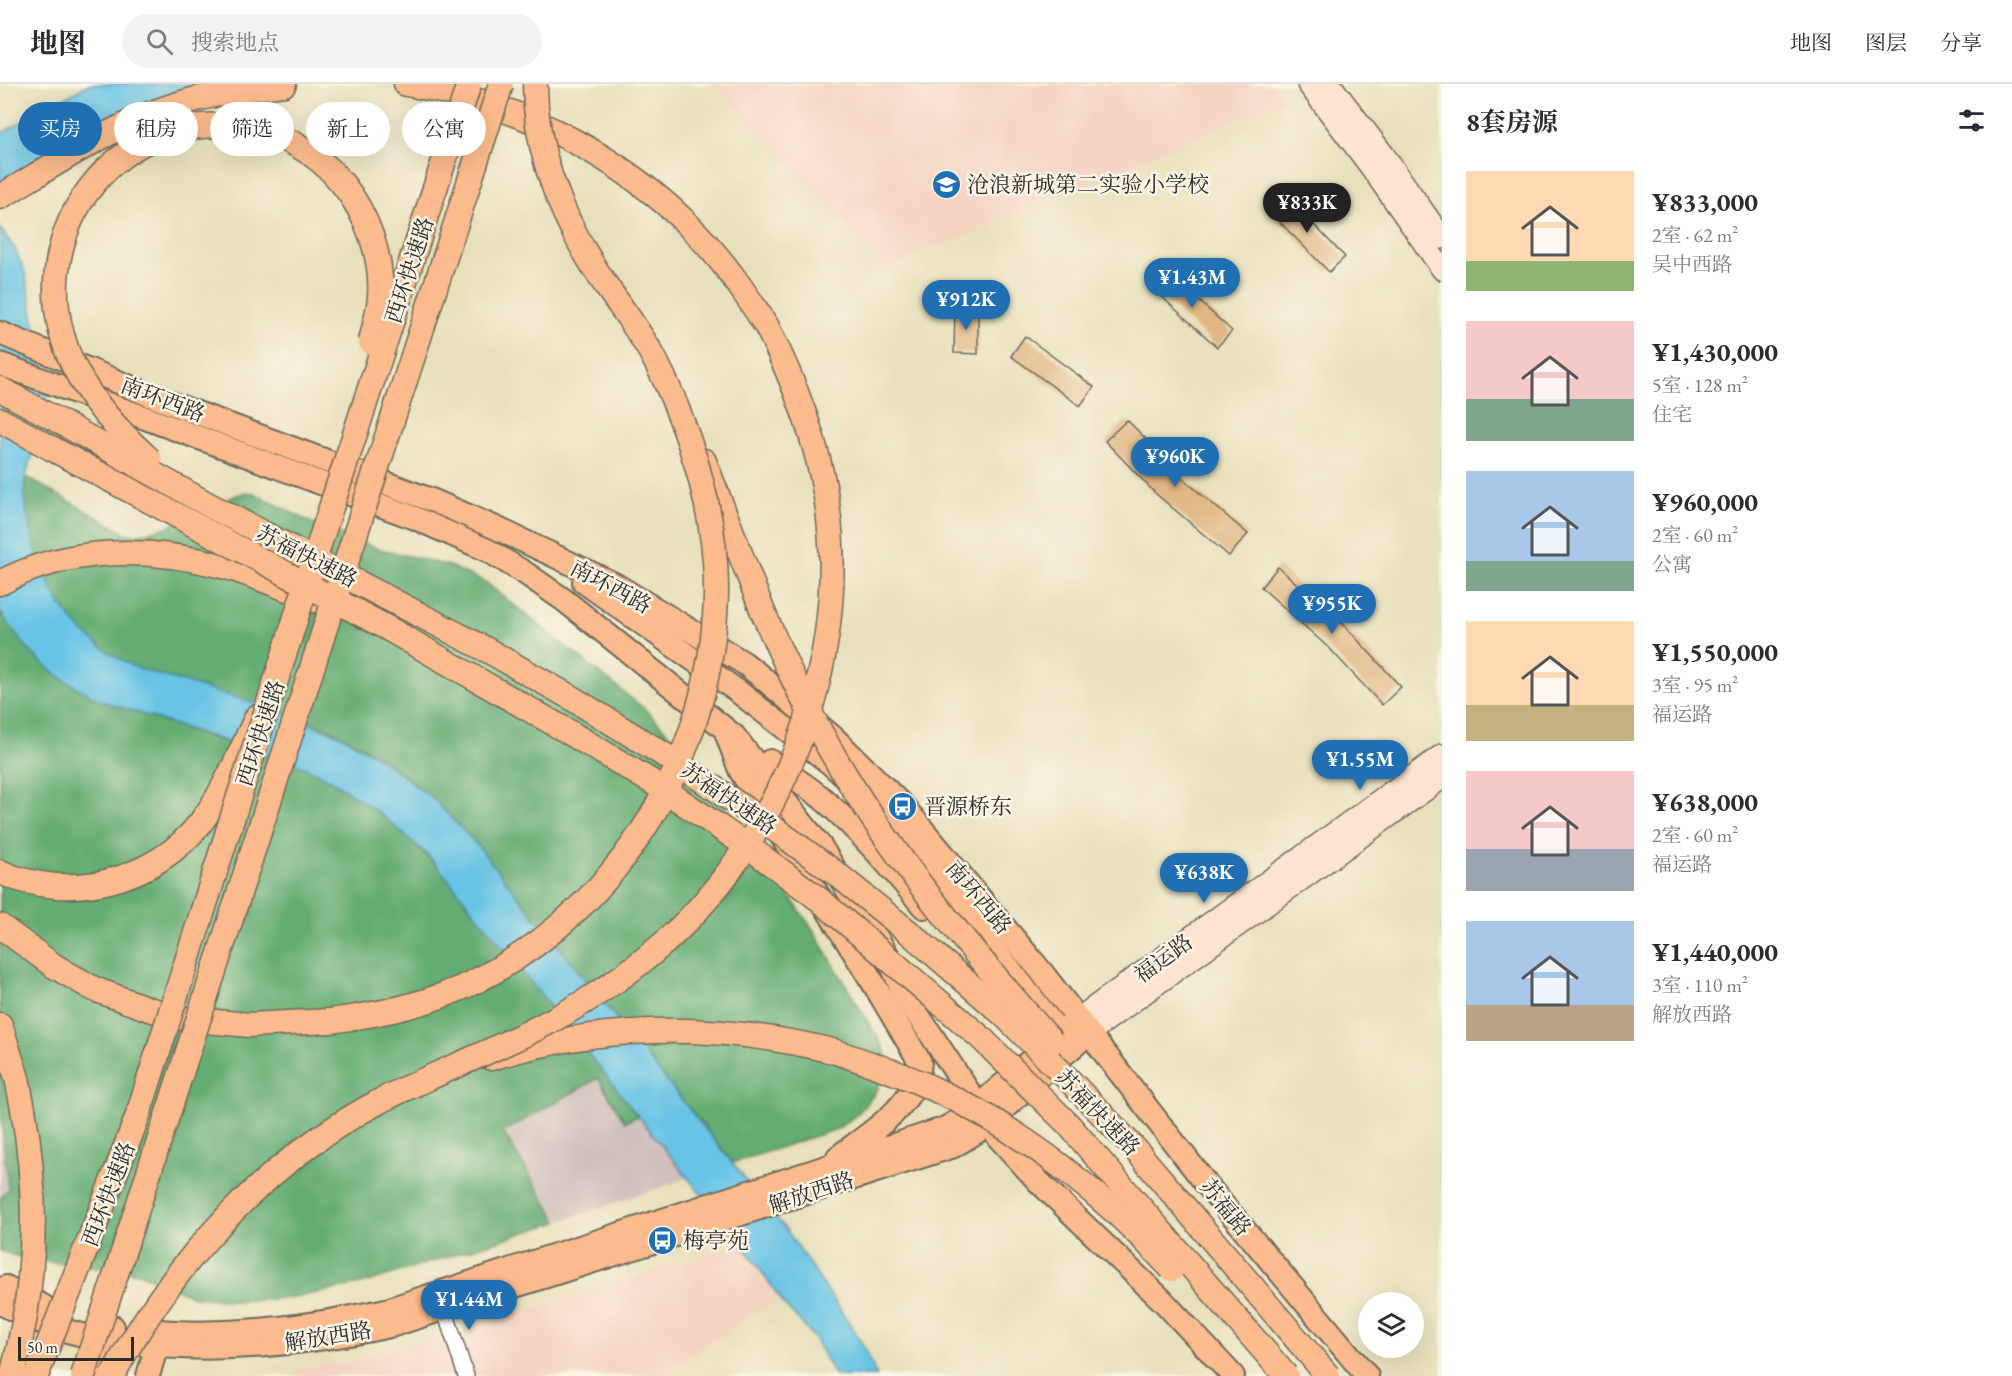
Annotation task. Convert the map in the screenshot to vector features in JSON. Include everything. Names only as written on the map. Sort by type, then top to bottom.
[{"type":"highway","points":[[176,102],[217,84]]},
{"type":"highway","points":[[194,102],[230,92],[284,84]]},
{"type":"highway","points":[[112,1376],[135,1334],[178,1272],[221,1223],[265,1180],[312,1143],[382,1100],[550,1021],[614,982],[680,928],[726,875],[768,810],[782,784],[803,733],[815,690],[830,601],[826,500],[820,470],[797,392],[767,327],[733,277],[697,234],[640,183],[604,159],[562,136],[485,104],[451,93],[406,84]]},
{"type":"highway","name":"西环快速路","points":[[36,1376],[137,1118],[325,526],[469,84]]},
{"type":"highway","name":"西环快速路","points":[[82,1376],[501,84]]},
{"type":"highway","points":[[535,84],[538,129],[553,188],[562,210],[585,252],[654,358],[674,395],[785,663],[828,746],[899,856],[945,917],[1146,1149],[1227,1258]]},
{"type":"highway","points":[[209,505],[142,453],[117,429],[92,397],[63,339],[57,306],[56,273],[61,245],[71,220],[94,184],[109,166],[140,144],[162,133],[187,127],[226,124],[269,132],[294,143],[321,161],[358,205],[375,249],[380,298],[325,526]]},
{"type":"highway","points":[[0,197],[114,132]]},
{"type":"highway","points":[[0,926],[54,966],[94,988],[149,1009],[185,1019],[249,1025],[286,1025],[360,1017],[424,1002],[478,980],[556,928],[612,872],[651,817],[681,762],[704,692],[711,655],[716,593],[715,556],[709,521],[690,445],[654,358]]},
{"type":"highway","name":"苏福快速路","points":[[0,389],[209,505],[477,645],[570,697],[671,759],[838,875],[911,934],[1002,1013],[1135,1149],[1328,1376]]},
{"type":"highway","name":"苏福快速路","points":[[0,420],[389,629],[657,785],[753,850],[820,900],[979,1036],[1068,1125],[1286,1376]]},
{"type":"highway","points":[[0,583],[32,568],[88,554],[147,554],[176,557],[223,566],[262,579],[389,629]]},
{"type":"highway","points":[[0,872],[39,884],[84,886],[116,881],[148,867],[176,849],[202,821],[214,802],[278,675]]},
{"type":"highway","points":[[0,1025],[17,1078],[23,1109],[32,1171],[34,1215],[32,1280],[26,1322],[12,1376]]},
{"type":"highway","points":[[437,1074],[549,1042],[580,1036],[638,1031],[722,1032],[761,1037],[796,1042],[863,1061],[932,1088],[965,1105],[1001,1126],[1071,1175],[1143,1237],[1265,1376]]},
{"type":"main road","points":[[1308,84],[1370,165],[1442,269]]},
{"type":"main road","points":[[1330,84],[1384,155],[1442,238]]},
{"type":"main road","name":"南环西路","points":[[0,333],[158,398],[434,501],[616,585],[744,663],[835,739],[903,806],[1084,1026]]},
{"type":"main road","name":"南环西路","points":[[0,364],[415,518],[487,550],[564,600],[729,731],[764,771],[780,796],[821,848],[888,956],[903,992],[983,1115]]},
{"type":"main road","points":[[541,551],[736,690],[861,790],[911,842],[1058,1047]]},
{"type":"main road","points":[[729,731],[821,797],[874,848],[1058,1047]]},
{"type":"main road","points":[[729,731],[740,770],[920,1062],[919,1073],[900,1105],[869,1134],[825,1167]]},
{"type":"main road","name":"福运路","points":[[983,1115],[1084,1026],[1396,800],[1442,755]]},
{"type":"main road","name":"福运路","points":[[1396,800],[1442,778]]},
{"type":"main road","name":"苏福路","points":[[1084,1026],[1207,1185],[1367,1376]]},
{"type":"main road","points":[[983,1115],[1012,1154],[1163,1302],[1233,1376]]},
{"type":"main road","name":"解放西路","points":[[771,1195],[825,1167],[946,1128],[959,1121],[983,1115]]},
{"type":"main road","name":"解放西路","points":[[2,1293],[111,1333],[159,1338],[193,1348],[312,1341],[390,1326],[441,1302],[771,1195],[954,1146],[968,1139],[983,1115]]},
{"type":"main road","points":[[96,1376],[111,1333]]},
{"type":"main road","points":[[148,1376],[159,1338]]},
{"type":"street","points":[[441,1302],[466,1376]]},
{"type":"shaded area","name":"沧浪新城第二实验小学校","points":[[714,84],[1274,84],[1287,99],[885,269]]},
{"type":"shaded area","points":[[598,1077],[625,1122],[638,1116],[688,1178],[558,1222],[503,1132]]},
{"type":"shaded area","points":[[0,1102],[8,1189],[0,1198]]},
{"type":"shaded area","points":[[740,1244],[779,1297],[662,1376],[299,1376],[293,1369],[346,1362],[457,1332]]},
{"type":"green space","points":[[26,477],[127,534],[152,532],[237,495],[246,492],[254,493],[312,523],[376,548],[449,566],[485,582],[646,710],[693,759],[814,931],[885,1050],[883,1074],[873,1096],[857,1114],[837,1129],[733,1163],[477,845],[415,784],[362,746],[343,736],[271,708],[139,669],[104,650],[88,637],[62,608],[44,573],[27,516]]},
{"type":"green space","points":[[0,611],[17,636],[35,656],[54,673],[75,686],[121,707],[304,767],[324,777],[379,814],[413,842],[444,874],[638,1116],[625,1122],[598,1078],[503,1132],[558,1222],[361,1284],[303,1296],[262,1300],[233,1301],[195,1297],[139,1273],[19,1257],[0,1251],[0,1198],[8,1189],[0,1102]]},
{"type":"water","points":[[89,84],[206,84],[177,93],[159,102],[114,102],[114,125],[102,132],[102,102],[57,102]]},
{"type":"water","points":[[18,124],[18,156],[54,156],[0,184],[0,134]]},
{"type":"water","points":[[0,228],[15,249],[25,272],[48,394],[46,418],[25,481],[26,509],[32,536],[47,580],[69,616],[100,646],[140,669],[267,707],[342,736],[377,757],[432,798],[477,845],[787,1231],[852,1327],[877,1376],[835,1376],[814,1338],[786,1307],[752,1258],[427,854],[378,812],[331,780],[304,767],[105,702],[88,694],[45,665],[10,627],[0,611]]},
{"type":"building","points":[[1286,196],[1345,257],[1329,272],[1270,212]]},
{"type":"building","points":[[1166,271],[1232,331],[1217,347],[1151,287]]},
{"type":"building","points":[[955,308],[978,308],[978,354],[954,353]]},
{"type":"building","points":[[1025,336],[1094,387],[1080,406],[1011,356]]},
{"type":"building","points":[[1127,420],[1182,475],[1181,477],[1248,534],[1229,556],[1155,493],[1105,441]]},
{"type":"building","points":[[1278,567],[1345,626],[1401,687],[1382,705],[1331,650],[1261,587]]},
{"type":"place","name":"沧浪新城第二实验小学校","points":[[946,184]]},
{"type":"place","name":"晋源桥东","points":[[903,806]]},
{"type":"place","name":"梅亭苑","points":[[662,1240]]}]
